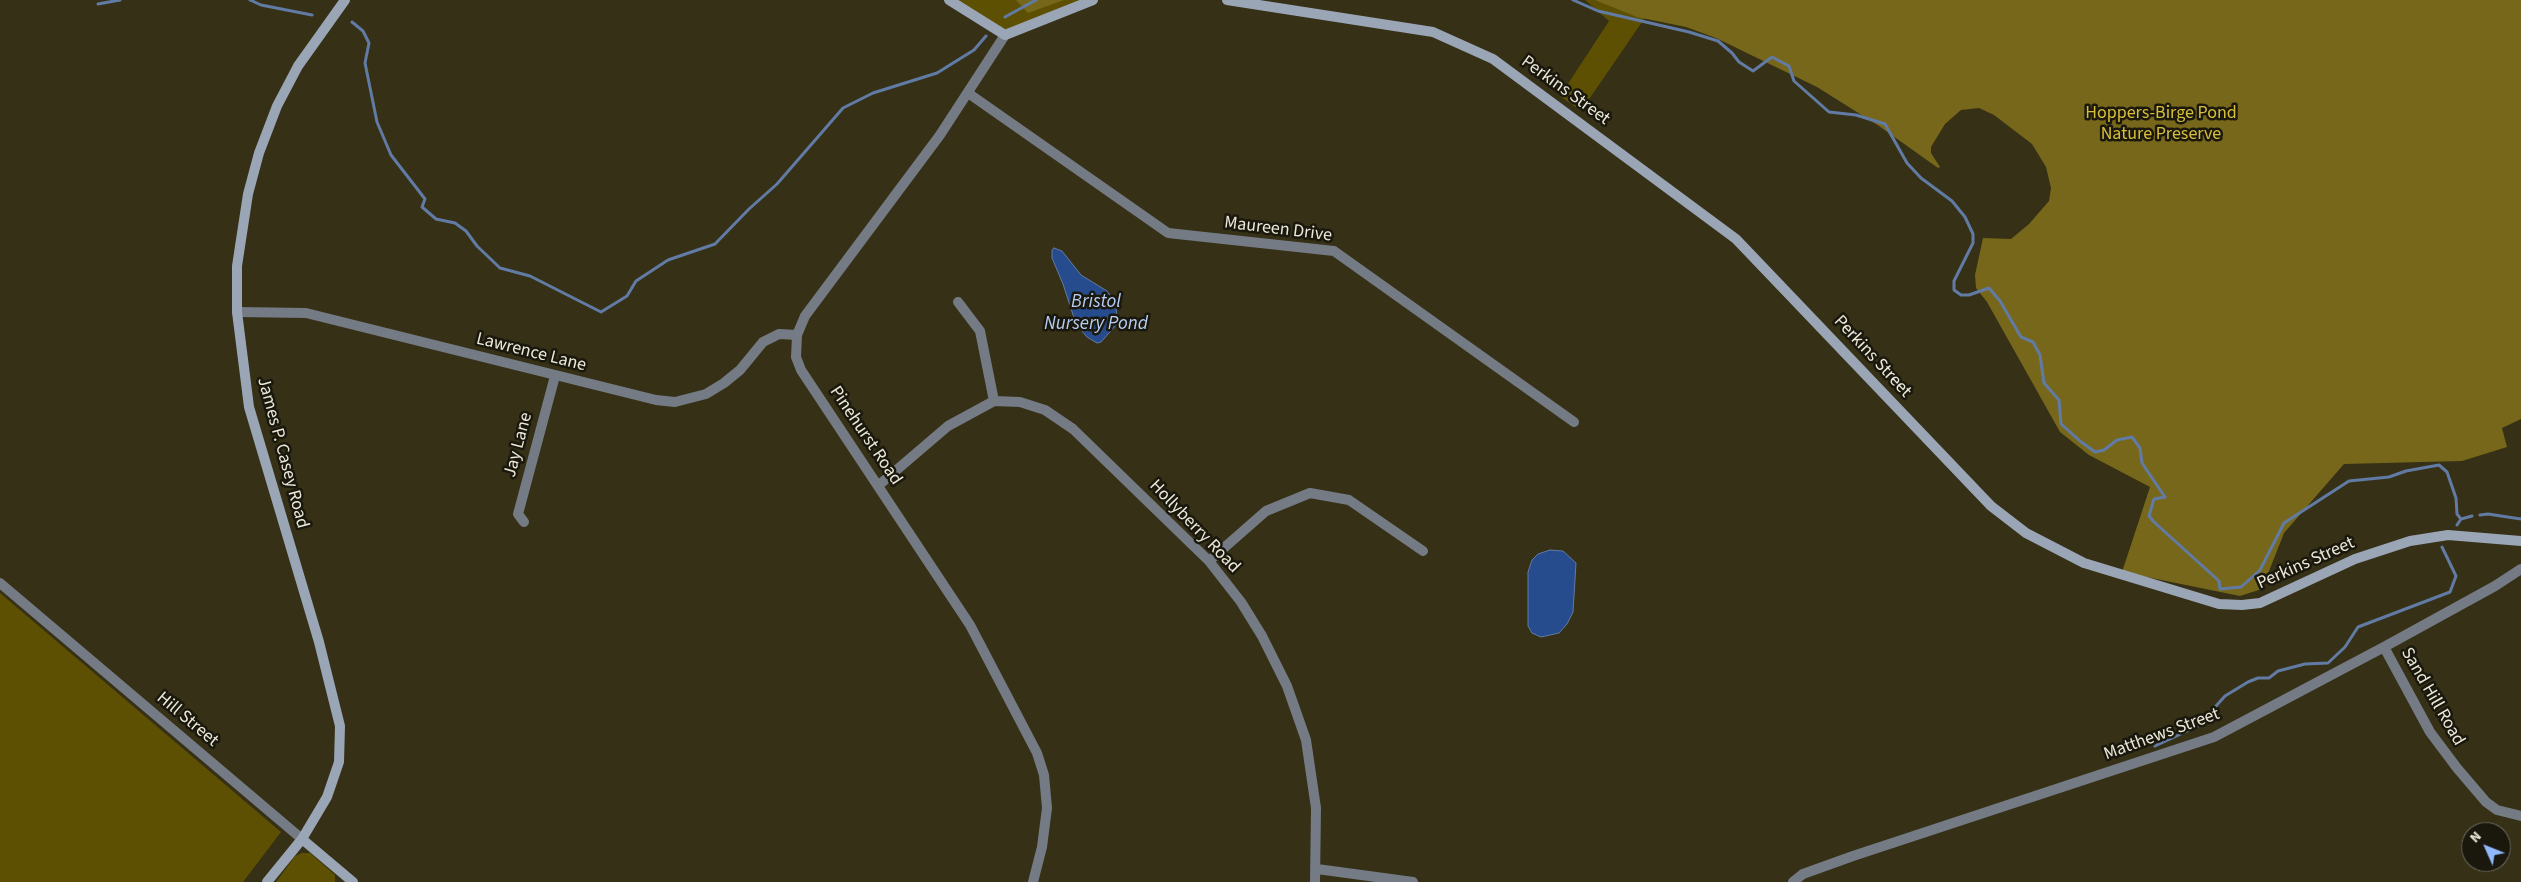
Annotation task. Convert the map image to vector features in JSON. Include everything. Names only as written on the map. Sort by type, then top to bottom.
[{"type":"street","name":"James P. Casey Road","points":[[266,882],[302,839],[327,796],[339,762],[340,726],[319,642],[249,407],[236,312],[240,237],[248,194],[259,153],[277,106],[298,66],[345,0]]},
{"type":"street","points":[[949,0],[1005,35],[1094,0]]},
{"type":"street","name":"Perkins Street","points":[[1227,0],[1433,32],[1493,59],[1736,239],[1789,292],[1991,506],[2026,533],[2084,563],[2211,602],[2242,606],[2260,602],[2355,559],[2410,541],[2448,535],[2521,541]]},
{"type":"street","name":"Pinehurst Road","points":[[1005,35],[968,93],[917,166],[805,316],[797,335],[796,357],[801,370],[970,625],[1037,753],[1044,775],[1047,808],[1042,847],[1033,882]]},
{"type":"street","name":"Maureen Drive","points":[[968,93],[1168,233],[1334,251],[1574,422]]},
{"type":"street","points":[[958,302],[980,331],[994,402]]},
{"type":"street","name":"Lawrence Lane","points":[[236,312],[306,313],[656,400],[688,400],[706,394],[740,370],[763,342],[779,334],[797,335]]},
{"type":"street","name":"Jay Lane","points":[[524,522],[518,514],[555,376]]},
{"type":"street","name":"Hollyberry Road","points":[[879,485],[948,426],[994,402],[1020,402],[1045,410],[1073,429],[1209,560],[1242,602],[1262,636],[1287,686],[1306,740],[1316,808],[1317,869],[1315,882]]},
{"type":"street","points":[[1209,560],[1266,511],[1310,493],[1350,500],[1423,551]]},
{"type":"street","name":"Matthews Street","points":[[1794,882],[1808,872],[1853,856],[2214,737],[2384,647],[2521,569]]},
{"type":"street","name":"Hill Street","points":[[0,582],[353,882]]},
{"type":"street","name":"Sand Hill Road","points":[[2384,647],[2430,732],[2456,768],[2486,802],[2497,810],[2521,816]]},
{"type":"street","points":[[1317,869],[1413,882]]},
{"type":"shaded area","points":[[949,0],[1093,0],[1005,35]]},
{"type":"shaded area","points":[[1585,0],[1710,0],[1653,6],[1581,111],[1560,96],[1609,21]]},
{"type":"shaded area","points":[[0,593],[281,832],[243,882],[0,882]]},
{"type":"shaded area","points":[[302,853],[310,853],[335,875],[335,882],[276,882],[295,856]]},
{"type":"green space","points":[[1016,0],[1064,0],[1028,13]]},
{"type":"green space","name":"Hoppers-Birge Pond Nature Preserve","points":[[1595,0],[2521,0],[2521,419],[2502,428],[2507,447],[2462,461],[2344,464],[2284,533],[2262,589],[2240,596],[2122,572],[2150,487],[2089,455],[2060,432],[1987,302],[1976,288],[1975,275],[1983,238],[2011,239],[2029,224],[2049,201],[2051,188],[2046,167],[2032,144],[1994,115],[1979,108],[1961,110],[1945,124],[1931,147],[1931,153],[1940,167],[1938,168],[1879,126],[1817,87],[1716,38],[1686,27],[1637,17]]},
{"type":"water","name":"Bristol Nursery Pond","points":[[1054,248],[1062,251],[1081,275],[1107,291],[1116,304],[1117,324],[1101,342],[1097,343],[1087,337],[1076,324],[1052,258],[1052,250]]},
{"type":"water","points":[[1550,550],[1563,551],[1576,563],[1573,612],[1567,624],[1559,633],[1541,637],[1532,633],[1528,626],[1528,572],[1532,560],[1538,554]]},
{"type":"waterway","points":[[98,4],[120,0]]},
{"type":"waterway","points":[[250,0],[261,5],[312,15]]},
{"type":"waterway","points":[[1005,17],[1036,0]]},
{"type":"waterway","points":[[1573,0],[1598,11],[1689,32],[1718,41],[1739,62],[1753,71],[1772,57],[1789,66],[1794,81],[1829,112],[1856,115],[1885,124],[1907,163],[1921,178],[1952,201],[1965,217],[1973,234],[1973,243],[1954,281],[1954,290],[1961,295],[1969,295],[1989,288],[2000,301],[2021,337],[2033,342],[2040,355],[2044,383],[2059,400],[2061,424],[2080,441],[2095,452],[2104,450],[2117,440],[2132,437],[2140,448],[2142,463],[2165,497],[2154,499],[2149,516],[2219,581],[2220,589],[2241,587],[2260,570],[2284,523],[2349,481],[2389,477],[2406,471],[2439,465],[2447,472],[2456,498],[2457,514],[2461,519],[2472,516]]},
{"type":"waterway","points":[[352,22],[363,31],[369,43],[365,63],[377,122],[391,155],[425,199],[422,207],[436,219],[455,223],[466,231],[477,246],[500,268],[530,276],[601,312],[627,296],[636,281],[668,260],[715,244],[749,209],[777,184],[843,108],[873,93],[937,73],[974,50],[986,36]]},
{"type":"waterway","points":[[2480,515],[2488,514],[2521,519]]},
{"type":"waterway","points":[[2457,525],[2461,519]]},
{"type":"waterway","points":[[2155,746],[2198,726],[2225,696],[2248,682],[2258,678],[2269,678],[2278,671],[2305,664],[2328,663],[2345,647],[2358,627],[2450,592],[2456,576],[2442,547]]}]
